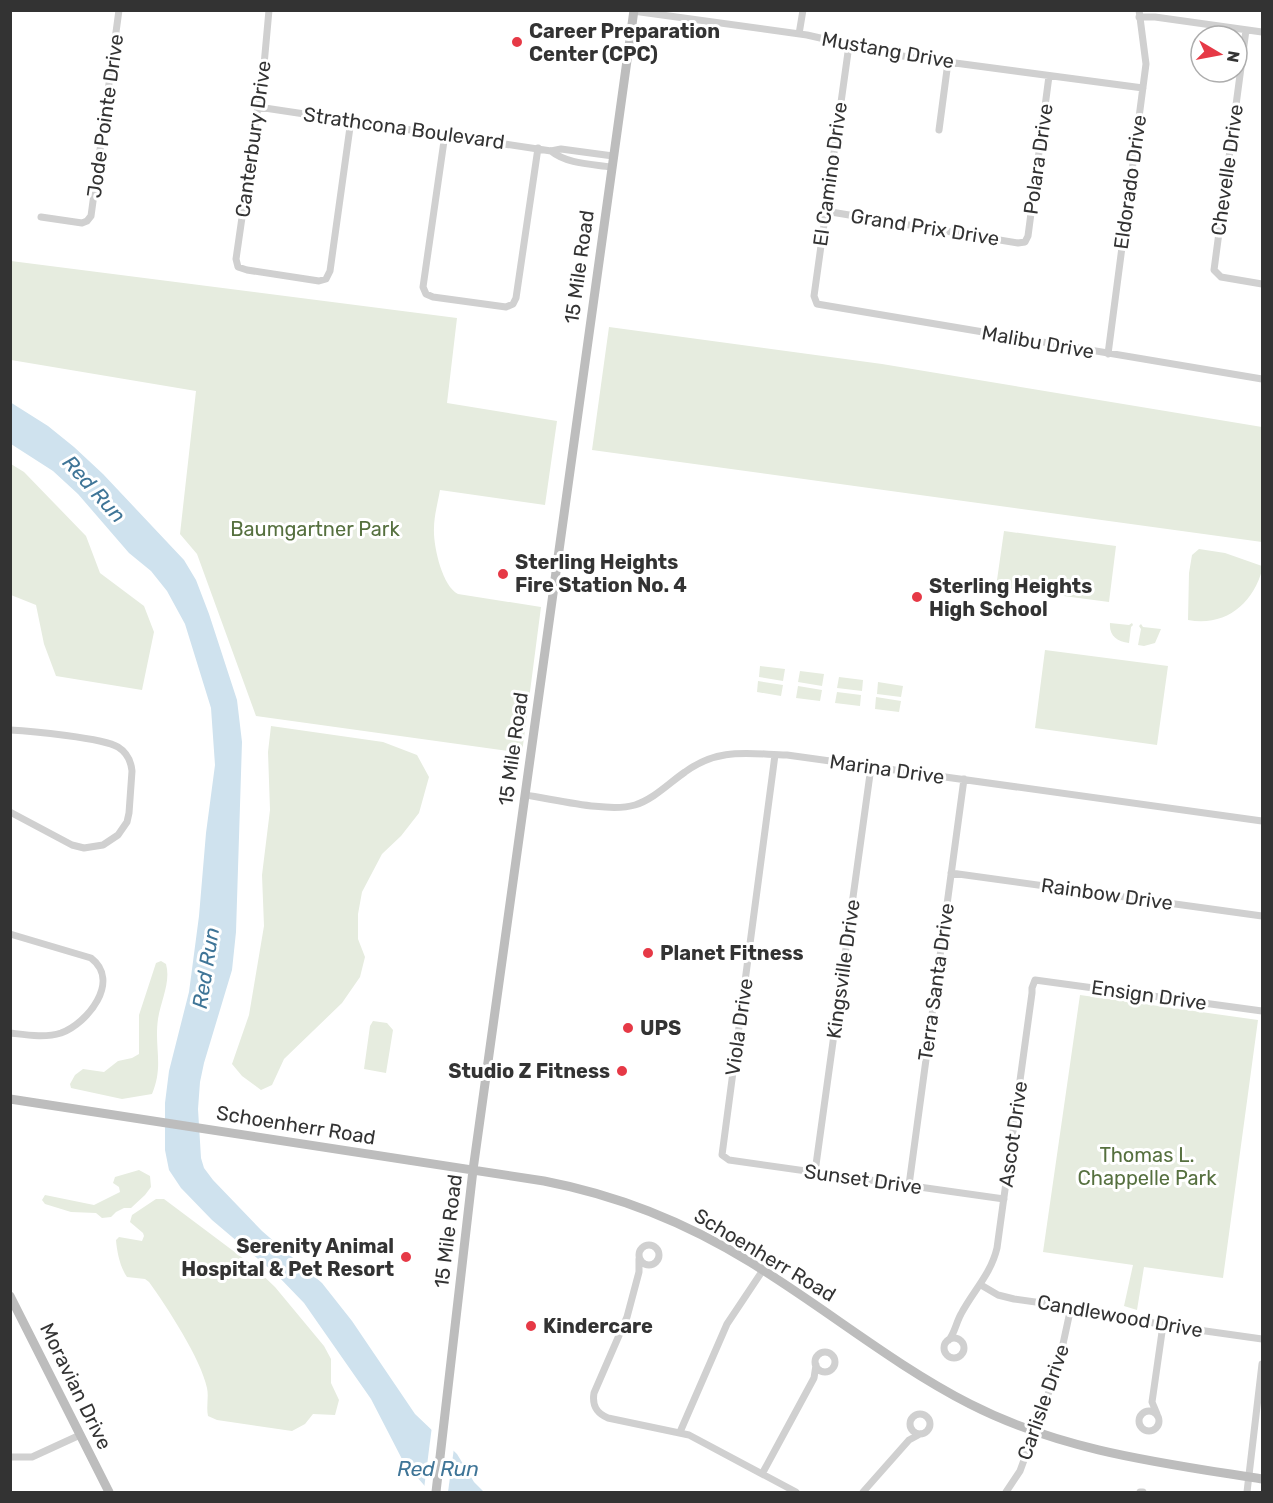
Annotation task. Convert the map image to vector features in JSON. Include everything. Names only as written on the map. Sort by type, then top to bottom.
[{"type":"main road","name":"15 Mile Road","points":[[436,1492],[473,1170],[634,11]]},
{"type":"main road","name":"Schoenherr Road","points":[[10,1099],[566,1185],[639,1207],[693,1230],[762,1270],[946,1391],[992,1415],[1034,1432],[1103,1453],[1263,1479]]},
{"type":"main road","name":"Moravian Drive","points":[[10,1296],[109,1492]]},
{"type":"street","name":"Jode Pointe Drive","points":[[42,217],[82,223],[91,216],[119,10]]},
{"type":"street","name":"Canterbury Drive","points":[[269,10],[258,107],[236,259],[238,267],[319,281],[326,279],[330,271],[351,120]]},
{"type":"street","points":[[799,34],[803,10]]},
{"type":"street","name":"Mustang Drive","points":[[634,11],[799,34],[895,55],[1143,88]]},
{"type":"street","points":[[1139,14],[1204,24]]},
{"type":"street","name":"Eldorado Drive","points":[[1107,354],[1143,88],[1146,56],[1139,14]]},
{"type":"street","name":"El Camino Drive","points":[[815,302],[825,211],[849,45]]},
{"type":"street","points":[[939,130],[948,62]]},
{"type":"street","name":"Polara Drive","points":[[1025,242],[1028,236],[1049,76]]},
{"type":"street","name":"Chevelle Drive","points":[[1239,84],[1214,267],[1216,274],[1221,277],[1263,284]]},
{"type":"street","name":"Strathcona Boulevard","points":[[258,107],[538,148],[578,162],[611,166]]},
{"type":"street","points":[[444,134],[423,287],[426,294],[434,297],[506,307],[513,304],[516,298],[538,148]]},
{"type":"street","name":"Strathcona Boulevard","points":[[551,151],[561,149],[613,156]]},
{"type":"street","points":[[578,162],[579,152]]},
{"type":"street","name":"Grand Prix Drive","points":[[825,211],[1018,243],[1025,242]]},
{"type":"street","name":"Malibu Drive","points":[[815,302],[820,305],[1263,379]]},
{"type":"street","points":[[10,730],[106,742],[123,752],[131,764],[132,771],[127,822],[118,835],[103,845],[84,848],[72,845],[10,812]]},
{"type":"street","name":"Marina Drive","points":[[525,795],[621,807],[633,805],[650,798],[687,770],[711,758],[738,752],[871,766],[1263,821]]},
{"type":"street","name":"Viola Drive","points":[[723,1157],[723,1138],[775,755]]},
{"type":"street","name":"Kingsville Drive","points":[[815,1172],[871,766]]},
{"type":"street","name":"Terra Santa Drive","points":[[909,1185],[964,780]]},
{"type":"street","name":"Rainbow Drive","points":[[951,873],[1263,916]]},
{"type":"street","points":[[10,934],[91,958],[100,965],[104,980],[91,1011],[83,1020],[68,1030],[49,1036],[10,1033]]},
{"type":"street","name":"Ensign Drive","points":[[1035,980],[1263,1011]]},
{"type":"street","name":"Ascot Drive","points":[[949,1340],[994,1259],[1032,988],[1035,980]]},
{"type":"street","name":"Sunset Drive","points":[[723,1157],[729,1160],[1004,1199]]},
{"type":"street","points":[[639,1272],[655,1262],[658,1257],[657,1251],[652,1246],[646,1245],[640,1250],[639,1272],[627,1317],[594,1393],[594,1406],[597,1412],[608,1418],[680,1432],[796,1492]]},
{"type":"street","points":[[639,1259],[644,1264],[650,1265]]},
{"type":"street","points":[[680,1432],[727,1324],[762,1270]]},
{"type":"street","name":"Candlewood Drive","points":[[981,1285],[998,1295],[1100,1311],[1163,1325],[1263,1339]]},
{"type":"street","name":"Carlisle Drive","points":[[1006,1492],[1016,1479],[1058,1367],[1071,1307]]},
{"type":"street","points":[[1152,1402],[1141,1416],[1140,1422],[1143,1428],[1149,1431],[1155,1429],[1159,1423],[1152,1402],[1163,1325]]},
{"type":"street","points":[[956,1329],[958,1339],[963,1343],[964,1349],[962,1355],[956,1358],[950,1357],[945,1352],[945,1345],[949,1340],[958,1339]]},
{"type":"street","points":[[762,1474],[814,1378],[816,1359],[820,1353],[830,1353],[835,1364],[831,1370],[814,1378]]},
{"type":"street","points":[[1247,1492],[1263,1364]]},
{"type":"street","points":[[816,1365],[825,1372]]},
{"type":"street","points":[[1145,1412],[1151,1411],[1156,1414]]},
{"type":"street","points":[[863,1492],[909,1440],[926,1432],[929,1420],[925,1415],[915,1415],[910,1420],[909,1440]]},
{"type":"street","points":[[910,1427],[914,1432],[920,1434]]},
{"type":"street","points":[[10,1457],[32,1457],[80,1436]]},
{"type":"green space","name":"Baumgartner Park","points":[[11,261],[457,318],[447,403],[557,421],[545,505],[440,490],[435,519],[434,535],[437,554],[443,574],[452,590],[458,594],[541,607],[522,753],[256,716],[197,554],[180,534],[196,391],[11,360]]},
{"type":"green space","points":[[609,327],[882,364],[1262,427],[1262,542],[592,450]]},
{"type":"green space","points":[[11,464],[24,472],[86,536],[100,573],[144,606],[154,632],[142,690],[56,676],[44,644],[36,605],[11,595]]},
{"type":"green space","points":[[1004,531],[1116,546],[1109,602],[996,587]]},
{"type":"green space","points":[[1199,549],[1225,553],[1262,566],[1258,582],[1244,603],[1236,610],[1214,620],[1188,620],[1189,573],[1192,555]]},
{"type":"green space","points":[[1110,623],[1129,625],[1132,623],[1129,643],[1115,637]]},
{"type":"green space","points":[[1141,624],[1143,627],[1161,629],[1155,643],[1138,645]]},
{"type":"green space","points":[[1045,650],[1168,666],[1157,745],[1035,728]]},
{"type":"green space","points":[[760,666],[785,669],[783,681],[759,677]]},
{"type":"green space","points":[[800,671],[824,674],[822,686],[798,682]]},
{"type":"green space","points":[[839,677],[863,680],[862,691],[837,688]]},
{"type":"green space","points":[[758,681],[783,685],[781,696],[757,692]]},
{"type":"green space","points":[[878,682],[903,686],[901,697],[877,694]]},
{"type":"green space","points":[[798,686],[822,690],[820,701],[796,698]]},
{"type":"green space","points":[[837,692],[861,695],[860,706],[835,703]]},
{"type":"green space","points":[[876,697],[901,701],[899,712],[875,709]]},
{"type":"green space","points":[[271,726],[383,742],[417,755],[429,777],[419,813],[401,836],[382,854],[362,892],[358,914],[358,939],[365,957],[360,977],[342,1003],[284,1059],[272,1085],[261,1090],[242,1076],[232,1064],[249,1015],[264,926],[262,875],[270,810],[268,752]]},
{"type":"green space","points":[[161,961],[166,964],[167,978],[158,1019],[158,1065],[156,1084],[152,1094],[122,1099],[71,1088],[70,1084],[75,1075],[83,1069],[104,1072],[118,1061],[139,1054],[139,1015],[156,963]]},
{"type":"green space","name":"Thomas L. Chappelle Park","points":[[1080,995],[1258,1020],[1223,1278],[1144,1267],[1137,1310],[1124,1306],[1133,1265],[1043,1252]]},
{"type":"green space","points":[[373,1021],[387,1023],[393,1030],[386,1073],[364,1069],[370,1026]]},
{"type":"green space","points":[[139,1170],[150,1176],[151,1187],[131,1208],[124,1208],[111,1217],[102,1218],[96,1213],[71,1212],[45,1204],[42,1200],[45,1195],[94,1205],[120,1192],[119,1187],[113,1183],[115,1177]]},
{"type":"green space","points":[[156,1199],[164,1199],[252,1265],[275,1287],[324,1346],[331,1359],[331,1383],[339,1400],[335,1415],[313,1414],[305,1424],[292,1431],[217,1420],[208,1416],[208,1395],[204,1376],[191,1348],[149,1282],[145,1279],[127,1277],[118,1254],[116,1240],[119,1237],[142,1241],[143,1233],[130,1222],[132,1215]]},
{"type":"water","name":"Red Run","points":[[10,402],[48,426],[74,447],[103,474],[184,560],[196,580],[209,614],[237,700],[242,742],[236,932],[232,970],[200,1082],[198,1109],[201,1158],[204,1168],[262,1231],[322,1283],[352,1321],[415,1414],[457,1454],[474,1482],[484,1492],[430,1492],[403,1461],[371,1399],[304,1303],[276,1274],[212,1220],[181,1188],[169,1170],[165,1150],[165,1103],[169,1071],[189,992],[199,916],[215,765],[211,708],[185,624],[167,591],[151,571],[129,553],[78,494],[53,471],[11,444]]},
{"type":"pier","points":[[432,1426],[454,1448],[448,1492],[427,1492],[424,1489]]},
{"type":"place","name":"Career Preparation Center (CPC)","points":[[517,42]]},
{"type":"place","name":"Sterling Heights Fire Station No. 4","points":[[503,574]]},
{"type":"place","name":"Sterling Heights High School","points":[[917,597]]},
{"type":"place","name":"Planet Fitness","points":[[648,953]]},
{"type":"place","name":"UPS","points":[[628,1028]]},
{"type":"place","name":"Studio Z Fitness","points":[[622,1071]]},
{"type":"place","name":"Serenity Animal Hospital & Pet Resort","points":[[406,1257]]},
{"type":"place","name":"Kindercare","points":[[531,1326]]}]
